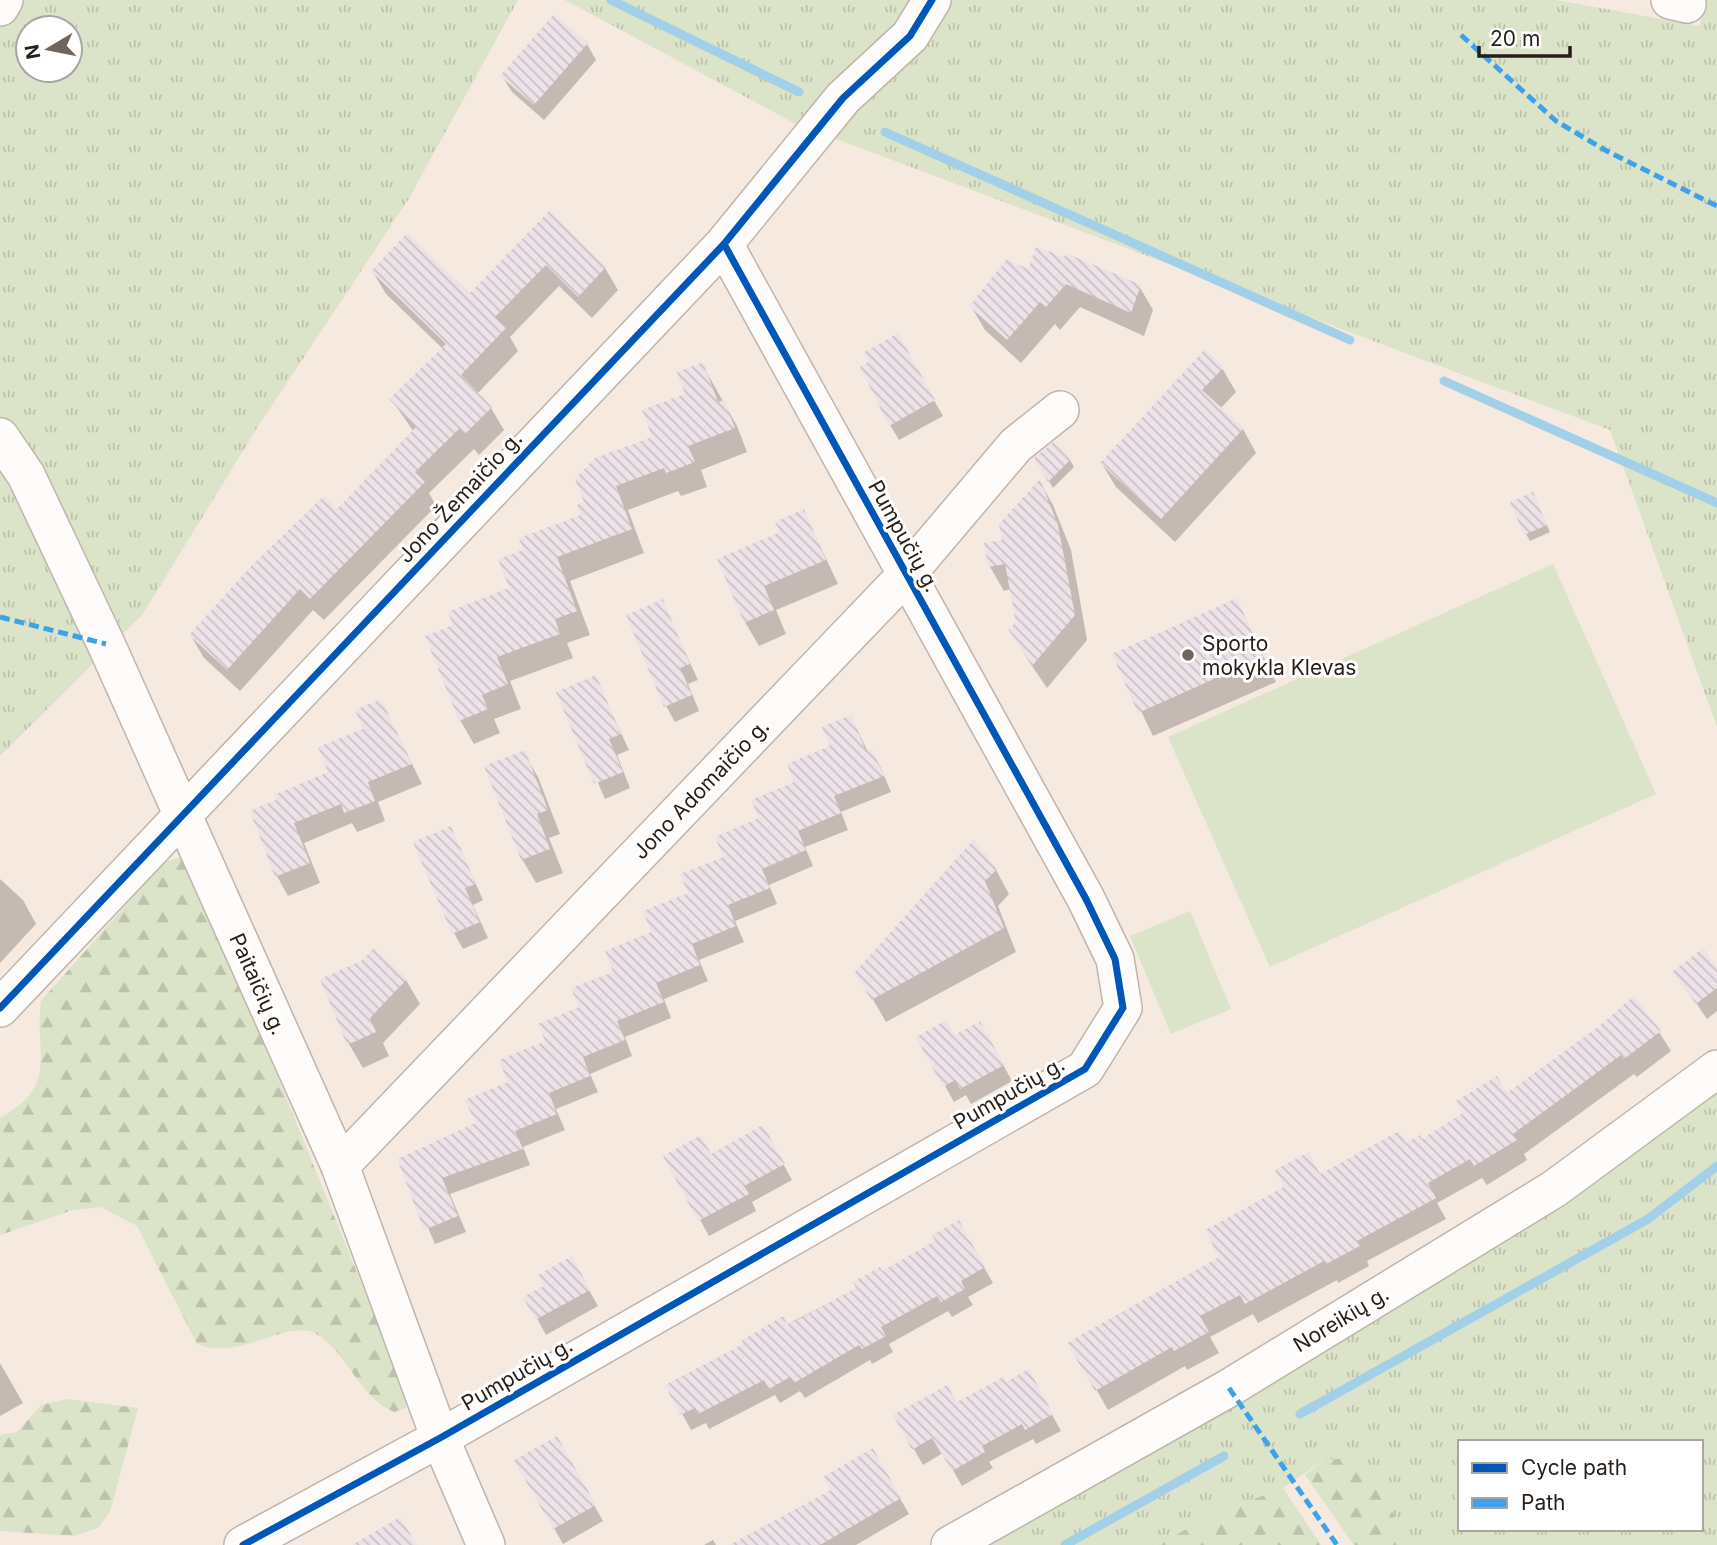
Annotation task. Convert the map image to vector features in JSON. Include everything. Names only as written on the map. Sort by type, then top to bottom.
[{"type":"street","points":[[0,7],[4,0]]},
{"type":"street","name":"Jono Žemaičio g.","points":[[0,1008],[724,244],[843,98],[910,36],[932,0]]},
{"type":"street","name":"Pumpučių g.","points":[[243,1545],[440,1438],[1085,1069],[1123,1009],[1115,959],[1097,923],[724,244]]},
{"type":"street","name":"Jono Adomaičio g.","points":[[340,1166],[906,575],[1016,446],[1060,410]]},
{"type":"street","name":"Paitaičių g.","points":[[0,437],[26,475],[340,1166],[440,1438],[486,1545]]},
{"type":"street","name":"Noreikių g.","points":[[950,1545],[1229,1388],[1531,1203],[1717,1069]]},
{"type":"green space","points":[[4,0],[518,0],[408,200],[259,425],[142,615],[0,756],[0,7]]},
{"type":"green space","points":[[565,0],[913,0],[886,41],[798,125]]},
{"type":"green space","points":[[948,0],[1556,0],[1700,26],[1706,0],[1717,0],[1717,727],[1610,430],[831,137]]},
{"type":"green space","points":[[1553,564],[1656,794],[1270,967],[1168,737]]},
{"type":"green space","points":[[182,857],[191,862],[406,1394],[406,1408],[394,1412],[382,1405],[372,1397],[328,1343],[318,1335],[306,1331],[279,1334],[231,1348],[197,1344],[137,1226],[100,1207],[70,1211],[0,1235],[0,1118],[31,1093],[37,1081],[41,1053],[41,1001],[164,862]]},
{"type":"green space","points":[[1190,911],[1231,1009],[1171,1034],[1130,936]]},
{"type":"green space","points":[[1717,1081],[1717,1545],[1413,1545],[1369,1475],[1324,1460],[1283,1488],[1225,1510],[1155,1545],[981,1545]]},
{"type":"green space","points":[[66,1399],[138,1408],[110,1512],[98,1528],[74,1536],[0,1531],[0,1435],[17,1432],[41,1405]]},
{"type":"green space","points":[[1349,1458],[1369,1475],[1413,1545],[1354,1545],[1305,1475],[1324,1460]]},
{"type":"green space","points":[[1283,1488],[1321,1545],[1155,1545],[1225,1510]]},
{"type":"building","points":[[554,14],[588,43],[534,105],[500,76]]},
{"type":"building","points":[[549,211],[606,267],[578,297],[546,265],[495,317],[506,328],[461,375],[492,407],[465,434],[460,428],[415,472],[425,482],[310,599],[300,589],[227,670],[189,635],[252,565],[324,496],[337,509],[416,427],[389,399],[446,344],[371,271],[407,233],[470,293]]},
{"type":"building","points":[[1036,247],[1064,257],[1066,253],[1141,285],[1131,313],[1066,284],[1046,307],[1040,302],[1007,340],[969,306],[1007,259],[1028,269]]},
{"type":"building","points":[[898,333],[935,400],[889,426],[860,367],[868,362],[863,353]]},
{"type":"building","points":[[1205,349],[1224,367],[1202,390],[1244,428],[1161,519],[1100,463]]},
{"type":"building","points":[[703,362],[718,402],[724,400],[735,428],[688,446],[695,462],[666,473],[664,468],[616,486],[632,529],[557,557],[577,611],[555,619],[560,634],[497,657],[508,684],[482,695],[488,709],[459,721],[425,636],[453,625],[448,612],[509,588],[498,559],[523,550],[519,538],[581,515],[577,505],[584,502],[575,479],[595,458],[652,437],[642,410],[685,394],[677,372]]},
{"type":"building","points":[[1054,442],[1071,459],[1048,482],[1034,458]]},
{"type":"building","points":[[1040,479],[1058,525],[1075,615],[1032,666],[1008,629],[1016,623],[1005,564],[988,567],[984,543],[1002,540],[999,524]]},
{"type":"building","points":[[1533,492],[1547,525],[1524,535],[1510,502]]},
{"type":"building","points":[[804,509],[826,560],[764,586],[774,610],[744,623],[717,559],[780,532],[775,522]]},
{"type":"building","name":"Sporto mokykla Klevas","points":[[1237,598],[1263,657],[1138,713],[1112,654]]},
{"type":"building","points":[[663,599],[690,664],[680,668],[692,695],[664,707],[626,615]]},
{"type":"building","points":[[596,675],[621,734],[609,739],[623,772],[594,784],[556,692]]},
{"type":"building","points":[[381,699],[412,764],[368,782],[375,801],[344,813],[341,804],[294,823],[310,863],[275,877],[250,811],[276,800],[274,795],[328,772],[318,747],[363,729],[355,710]]},
{"type":"building","points":[[851,715],[866,751],[872,749],[884,776],[834,796],[841,813],[798,831],[806,850],[762,869],[770,888],[728,905],[736,926],[692,944],[700,965],[656,983],[664,1002],[617,1021],[625,1040],[583,1057],[590,1076],[549,1093],[557,1114],[515,1131],[523,1149],[442,1178],[458,1216],[424,1230],[397,1159],[475,1123],[465,1100],[508,1082],[499,1060],[545,1041],[538,1024],[579,1007],[571,988],[613,972],[605,951],[651,932],[643,911],[688,893],[680,874],[723,857],[715,837],[759,818],[751,800],[794,782],[787,764],[830,746],[822,727]]},
{"type":"building","points":[[525,750],[548,810],[537,814],[550,849],[521,860],[484,766]]},
{"type":"building","points":[[451,826],[476,884],[465,888],[480,922],[452,934],[413,842]]},
{"type":"building","points":[[974,839],[997,869],[985,881],[1004,928],[871,1000],[855,972]]},
{"type":"building","points":[[374,948],[407,979],[370,1018],[376,1032],[347,1045],[320,979],[361,961]]},
{"type":"building","points":[[1703,948],[1717,967],[1717,988],[1696,1004],[1672,972]]},
{"type":"building","points":[[1634,996],[1661,1031],[1624,1059],[1621,1055],[1513,1134],[1517,1140],[1474,1166],[1470,1159],[1428,1183],[1436,1198],[1357,1241],[1360,1246],[1326,1264],[1324,1261],[1245,1304],[1240,1295],[1200,1316],[1209,1332],[1174,1351],[1172,1347],[1095,1391],[1067,1343],[1219,1257],[1205,1230],[1284,1187],[1275,1170],[1309,1152],[1320,1174],[1399,1131],[1406,1143],[1420,1135],[1422,1139],[1463,1113],[1456,1101],[1497,1076],[1507,1093],[1599,1026]]},
{"type":"building","points":[[946,1020],[955,1035],[980,1021],[1004,1065],[960,1089],[955,1080],[943,1087],[916,1037]]},
{"type":"building","points":[[763,1125],[785,1164],[744,1186],[749,1194],[698,1221],[663,1156],[701,1135],[711,1154]]},
{"type":"building","points":[[959,1220],[985,1267],[961,1281],[965,1289],[941,1302],[937,1296],[881,1327],[886,1336],[862,1349],[859,1345],[794,1383],[790,1377],[769,1389],[764,1380],[698,1414],[695,1408],[680,1415],[665,1385],[743,1344],[741,1341],[783,1316],[787,1324],[856,1288],[853,1282],[880,1267],[882,1271],[935,1241],[932,1235]]},
{"type":"building","points":[[572,1256],[590,1290],[535,1320],[523,1297],[544,1286],[538,1275]]},
{"type":"building","points":[[1029,1369],[1053,1414],[1025,1430],[1022,1424],[982,1446],[985,1452],[952,1471],[932,1438],[912,1450],[893,1415],[947,1385],[957,1402],[1003,1377],[1006,1382]]},
{"type":"building","points":[[557,1436],[596,1505],[553,1529],[514,1460]]},
{"type":"building","points":[[873,1448],[901,1498],[820,1545],[729,1545],[831,1490],[823,1477]]},
{"type":"building","points":[[400,1517],[417,1545],[352,1545]]},
{"type":"waterway","points":[[611,0],[799,92]]},
{"type":"waterway","points":[[885,132],[1350,340]]},
{"type":"waterway","points":[[1444,381],[1717,503]]},
{"type":"waterway","points":[[1300,1414],[1648,1219],[1717,1166]]},
{"type":"waterway","points":[[1065,1545],[1224,1456]]},
{"type":"marked path","points":[[1461,35],[1556,121],[1605,150],[1717,206]]},
{"type":"marked path","points":[[0,617],[106,644]]},
{"type":"marked path","points":[[1229,1388],[1337,1545]]},
{"type":"cycle path","points":[[0,1008],[724,244],[843,98],[910,36],[932,0]]},
{"type":"cycle path","points":[[243,1545],[440,1438],[1085,1069],[1123,1008],[1115,959],[1086,899],[724,244]]},
{"type":"place","name":"Sporto mokykla Klevas","points":[[1188,655]]}]
